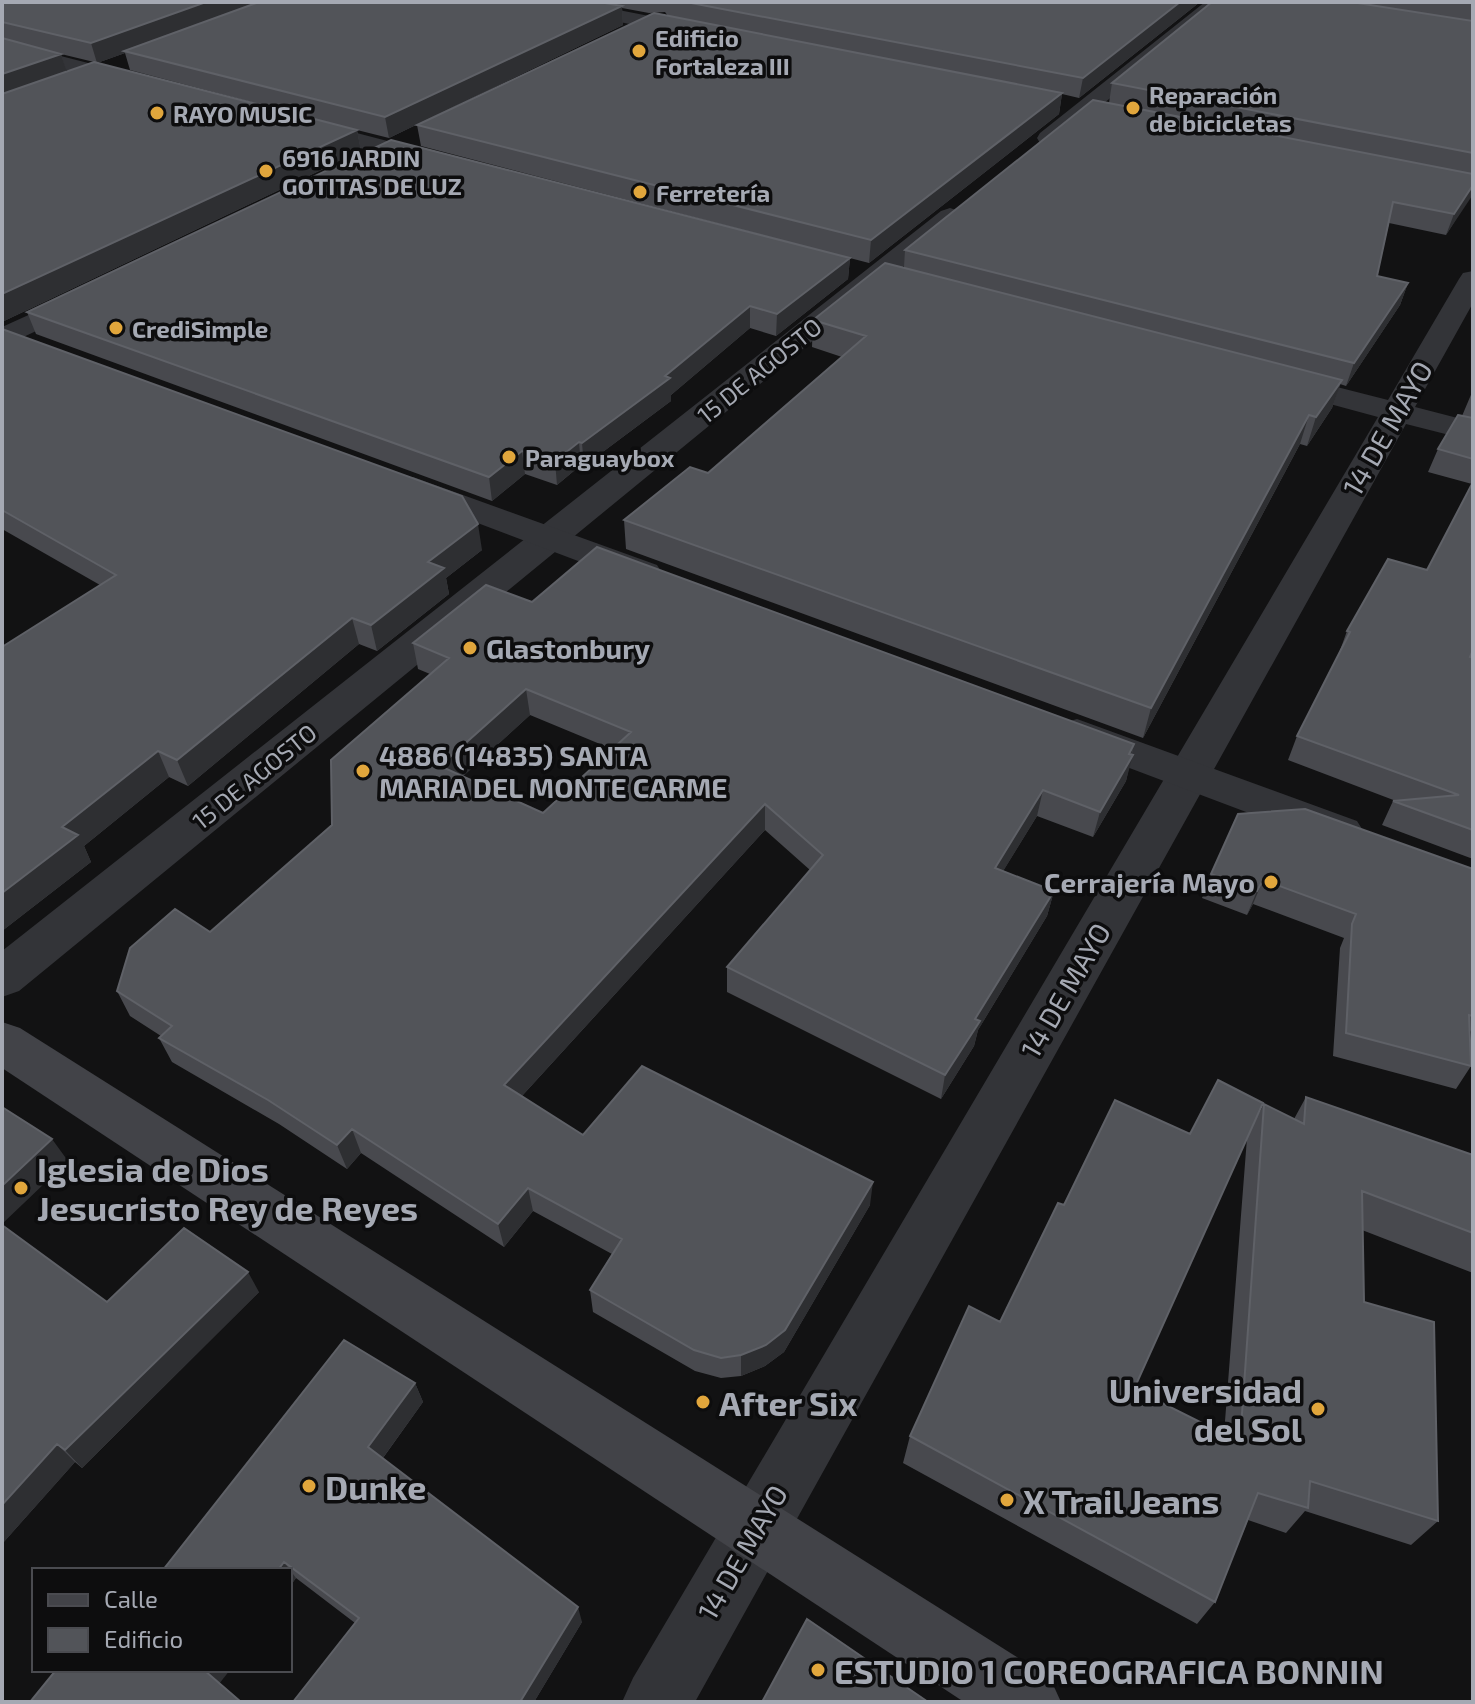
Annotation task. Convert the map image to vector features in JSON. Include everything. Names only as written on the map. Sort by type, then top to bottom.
[{"type":"main road","points":[[2,1042],[1026,1702]]},
{"type":"street","points":[[549,2],[728,38]]},
{"type":"street","points":[[609,42],[692,2]]},
{"type":"street","points":[[1023,158],[1217,2]]},
{"type":"street","points":[[2,47],[160,89]]},
{"type":"street","points":[[71,83],[127,62]]},
{"type":"street","points":[[283,121],[466,169]]},
{"type":"street","points":[[362,163],[418,136]]},
{"type":"street","name":"15 DE AGOSTO","points":[[2,978],[974,197]]},
{"type":"street","name":"14 DE MAYO","points":[[657,1702],[1473,279]]},
{"type":"street","points":[[4,336],[106,287]]},
{"type":"street","points":[[4,336],[51,352]]},
{"type":"street","points":[[1259,376],[1473,432]]},
{"type":"street","points":[[389,478],[669,582]]},
{"type":"street","points":[[1040,720],[1368,842]]},
{"type":"building","points":[[2,2],[206,2],[91,43],[2,22]]},
{"type":"building","points":[[259,2],[599,2],[622,6],[385,117],[124,51]]},
{"type":"building","points":[[686,2],[1180,2],[1083,78]]},
{"type":"building","points":[[1212,2],[1351,2],[1473,21],[1473,153],[1112,83]]},
{"type":"building","points":[[654,13],[1062,93],[871,240],[417,125]]},
{"type":"building","points":[[2,38],[61,54],[2,74]]},
{"type":"building","points":[[94,62],[357,130],[2,294],[2,94]]},
{"type":"building","points":[[1093,100],[1473,174],[1473,185],[1454,214],[1393,202],[1377,276],[1408,283],[1354,363],[905,250]]},
{"type":"building","points":[[391,140],[850,258],[777,314],[750,306],[665,376],[670,378],[555,461],[522,451],[489,477],[27,312]]},
{"type":"building","points":[[885,263],[1342,380],[1316,417],[1309,415],[1151,708],[624,520],[690,467],[708,473],[866,336],[813,320]]},
{"type":"building","points":[[2,329],[462,496],[478,524],[428,562],[444,568],[371,625],[352,618],[177,760],[158,751],[62,827],[78,835],[2,893],[2,647],[116,575],[2,510]]},
{"type":"building","points":[[1458,415],[1473,418],[1473,459],[1438,449]]},
{"type":"building","points":[[1473,482],[1473,650],[1470,657],[1473,658],[1473,830],[1393,801],[1459,795],[1297,736],[1350,632],[1347,631],[1388,559],[1427,570]]},
{"type":"building","points":[[597,547],[1134,744],[1129,754],[1133,755],[1100,812],[1043,790],[995,868],[1054,891],[975,1019],[980,1021],[945,1075],[727,967],[823,855],[765,804],[504,1085],[583,1135],[642,1066],[873,1182],[785,1330],[766,1345],[741,1355],[721,1358],[694,1350],[590,1290],[622,1239],[528,1188],[498,1224],[352,1129],[337,1145],[268,1100],[159,1038],[172,1026],[117,991],[130,948],[175,909],[210,932],[332,825],[331,760],[449,658],[413,643],[486,585],[532,602]],"holes":[[[526,689],[631,732],[543,813],[440,766]]]},
{"type":"building","points":[[1305,809],[1473,869],[1473,1016],[1469,1015],[1471,1066],[1346,1033],[1352,924],[1356,914],[1263,880],[1257,891],[1211,874],[1238,814]]},
{"type":"building","points":[[1218,1080],[1263,1103],[1134,1389],[1240,1442],[1264,1104],[1304,1124],[1306,1097],[1473,1155],[1473,1233],[1362,1191],[1364,1302],[1434,1322],[1438,1521],[1310,1481],[1308,1508],[1258,1493],[1215,1602],[910,1436],[969,1306],[1000,1322],[1058,1203],[1064,1205],[1115,1100],[1190,1134]]},
{"type":"building","points":[[2,1107],[52,1139],[2,1186]]},
{"type":"building","points":[[2,1225],[107,1302],[184,1228],[248,1272],[65,1450],[57,1444],[2,1505]]},
{"type":"building","points":[[344,1340],[415,1383],[368,1447],[578,1607],[520,1702],[293,1702],[359,1618],[284,1562],[280,1568],[165,1568]]},
{"type":"building","points":[[807,1619],[928,1702],[762,1702]]},
{"type":"building","points":[[54,1672],[206,1672],[241,1702],[30,1702]]},
{"type":"place","name":"Edificio Fortaleza III","points":[[639,51]]},
{"type":"place","name":"Reparación de bicicletas","points":[[1133,108]]},
{"type":"place","name":"RAYO MUSIC","points":[[157,113]]},
{"type":"place","name":"6916 JARDIN GOTITAS DE LUZ","points":[[266,171]]},
{"type":"place","name":"Ferretería","points":[[640,192]]},
{"type":"place","name":"CrediSimple","points":[[116,328]]},
{"type":"place","name":"Paraguaybox","points":[[509,457]]},
{"type":"place","name":"Glastonbury","points":[[470,648]]},
{"type":"place","name":"4886 (14835) SANTA MARIA DEL MONTE CARME","points":[[363,771]]},
{"type":"place","name":"Cerrajería Mayo","points":[[1271,882]]},
{"type":"place","name":"Iglesia de Dios Jesucristo Rey de Reyes","points":[[21,1188]]},
{"type":"place","name":"After Six","points":[[703,1402]]},
{"type":"place","name":"Universidad del Sol","points":[[1318,1409]]},
{"type":"place","name":"Dunke","points":[[309,1486]]},
{"type":"place","name":"X Trail Jeans","points":[[1007,1500]]},
{"type":"place","name":"ESTUDIO 1 COREOGRAFICA BONNIN","points":[[818,1670]]}]
